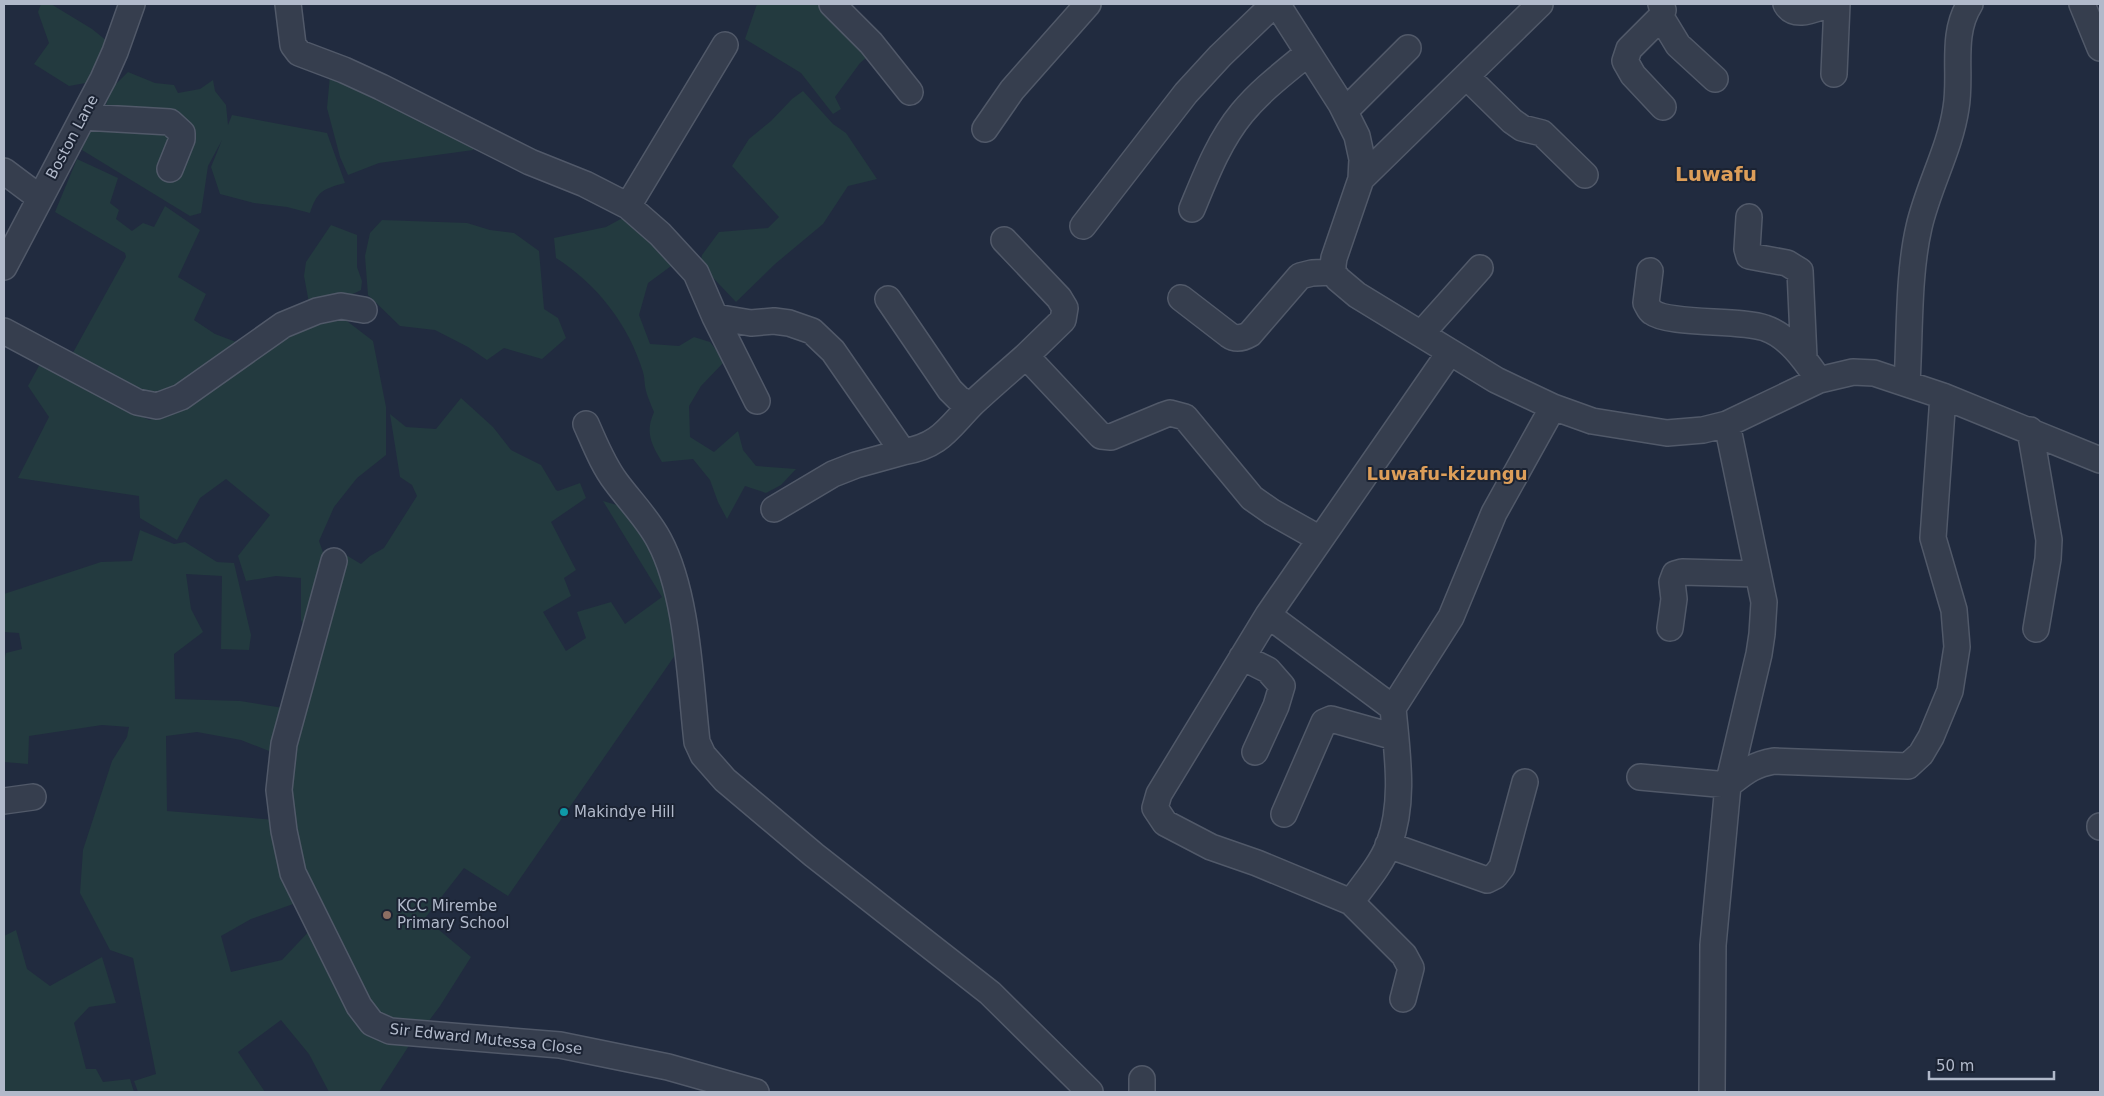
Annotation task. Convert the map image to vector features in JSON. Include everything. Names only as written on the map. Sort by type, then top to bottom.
[{"type":"street","name":"Boston Lane","points":[[4,267],[115,52],[132,4]]},
{"type":"street","points":[[288,4],[293,45],[299,53],[374,83],[429,109],[530,162],[585,184],[628,206],[660,234],[696,273],[715,317],[757,401]]},
{"type":"street","points":[[832,4],[871,43],[910,92]]},
{"type":"street","points":[[985,129],[1012,90],[1088,4]]},
{"type":"street","points":[[1082,226],[1186,92],[1220,56],[1275,4],[1345,112],[1357,136],[1362,159],[1361,179],[1334,258],[1333,272],[1350,290],[1496,380],[1553,407],[1592,422],[1667,433],[1703,430],[1727,424],[1819,380],[1843,373],[1874,373],[1943,396],[2100,460]]},
{"type":"street","points":[[1361,179],[1468,77],[1540,4]]},
{"type":"street","points":[[1786,4],[1791,11],[1798,13],[1830,4]]},
{"type":"street","points":[[1834,74],[1837,4]]},
{"type":"street","points":[[1907,383],[1916,242],[1922,216],[1950,135],[1958,94],[1959,32],[1970,4]]},
{"type":"street","points":[[2082,4],[2100,48]]},
{"type":"street","points":[[1663,107],[1633,75],[1625,61],[1629,49],[1661,10],[1678,45],[1715,79]]},
{"type":"street","points":[[628,206],[725,46]]},
{"type":"street","points":[[1345,112],[1408,48]]},
{"type":"street","points":[[1192,208],[1209,166],[1242,114],[1259,95],[1308,53]]},
{"type":"street","points":[[1468,77],[1512,121],[1522,128],[1542,133],[1585,175]]},
{"type":"street","points":[[83,117],[170,122],[176,124],[182,132],[182,139],[170,169]]},
{"type":"street","points":[[4,171],[40,198]]},
{"type":"street","points":[[1750,217],[1748,256],[1787,263],[1800,271],[1804,358]]},
{"type":"street","points":[[774,509],[833,474],[856,465],[924,448],[940,438],[972,405],[1063,320],[1065,308],[1059,298],[1004,240]]},
{"type":"street","points":[[1422,334],[1480,268]]},
{"type":"street","points":[[1181,298],[1228,335],[1234,338],[1244,338],[1250,334],[1300,276],[1312,273],[1333,272]]},
{"type":"street","points":[[1650,272],[1646,302],[1651,311],[1658,315],[1764,327],[1784,338],[1804,358],[1819,380]]},
{"type":"street","points":[[888,299],[950,390],[959,399],[972,405]]},
{"type":"street","points":[[4,332],[136,402],[158,406],[181,397],[283,325],[325,309],[341,306],[364,310]]},
{"type":"street","points":[[715,317],[751,323],[774,321],[789,323],[812,331],[833,351],[903,452]]},
{"type":"street","points":[[1403,999],[1411,968],[1404,955],[1351,902],[1266,866],[1211,847],[1165,823],[1155,808],[1159,794],[1268,615],[1450,352]]},
{"type":"street","points":[[1026,356],[1096,432],[1106,438],[1164,415],[1170,414],[1185,417],[1252,498],[1272,512],[1320,539]]},
{"type":"street","points":[[1640,777],[1728,785],[1753,766],[1774,761],[1908,766],[1921,754],[1931,737],[1950,691],[1957,647],[1954,610],[1932,538],[1943,396]]},
{"type":"street","points":[[1351,902],[1378,864],[1388,846],[1396,820],[1398,794],[1393,708],[1452,617],[1494,513],[1553,407]]},
{"type":"street","points":[[586,424],[607,470],[647,520],[668,559],[676,582],[685,638],[697,742],[703,755],[725,780],[814,855],[990,993],[1090,1092]]},
{"type":"street","points":[[1712,1092],[1713,945],[1728,785],[1762,634],[1764,602],[1727,424]]},
{"type":"street","points":[[2030,430],[2049,540],[2048,559],[2036,629]]},
{"type":"street","name":"Sir Edward Mutessa Close","points":[[334,561],[284,744],[279,790],[284,831],[294,873],[359,1006],[372,1023],[390,1031],[577,1048],[668,1067],[756,1092]]},
{"type":"street","points":[[1670,628],[1674,599],[1672,582],[1675,574],[1682,572],[1758,574]]},
{"type":"street","points":[[1268,615],[1393,708]]},
{"type":"street","points":[[1242,657],[1268,670],[1282,686],[1276,706],[1255,752]]},
{"type":"street","points":[[1284,814],[1324,722],[1331,719],[1395,737]]},
{"type":"street","points":[[1388,846],[1486,880],[1495,876],[1502,867],[1525,782]]},
{"type":"street","points":[[4,801],[33,797]]},
{"type":"green space","points":[[41,4],[51,4],[92,29],[107,41],[91,82],[69,86],[34,64],[49,43],[38,12]]},
{"type":"green space","points":[[757,4],[820,4],[866,49],[866,58],[860,63],[835,97],[841,109],[833,114],[801,73],[745,39]]},
{"type":"green space","points":[[128,72],[155,83],[174,85],[178,93],[200,89],[213,80],[215,91],[226,105],[228,125],[232,115],[327,133],[345,183],[326,189],[318,195],[310,213],[287,207],[254,203],[220,194],[211,167],[222,140],[208,166],[201,213],[190,216],[82,150],[87,135],[104,110],[112,88]]},
{"type":"green space","points":[[330,75],[478,141],[473,150],[379,163],[348,175],[340,157],[327,108]]},
{"type":"green space","points":[[803,91],[833,124],[846,133],[877,179],[848,186],[823,224],[775,264],[736,302],[700,264],[702,255],[719,232],[768,228],[779,217],[732,166],[749,139]]},
{"type":"green space","points":[[77,159],[118,178],[110,203],[119,210],[116,219],[132,231],[143,223],[154,227],[165,206],[200,230],[178,277],[206,294],[194,320],[215,334],[244,345],[199,376],[147,399],[70,358],[126,257],[125,253],[55,212]]},
{"type":"green space","points":[[628,215],[682,258],[648,283],[639,315],[650,344],[679,346],[694,337],[710,342],[725,361],[701,386],[689,406],[690,437],[714,452],[738,431],[743,450],[756,466],[796,469],[781,485],[766,493],[745,486],[727,519],[710,480],[693,459],[662,462],[650,438],[651,419],[654,412],[646,391],[643,372],[629,338],[610,307],[598,293],[571,268],[556,258],[554,238],[606,227]]},
{"type":"green space","points":[[382,220],[467,223],[490,230],[514,233],[539,251],[544,309],[558,318],[566,338],[542,359],[504,348],[487,360],[468,347],[435,330],[400,326],[368,295],[365,256],[370,233]]},
{"type":"green space","points":[[331,225],[357,235],[357,267],[362,281],[361,290],[347,297],[309,303],[304,276],[306,262]]},
{"type":"green space","points":[[343,318],[373,341],[386,407],[386,455],[357,478],[334,507],[319,541],[325,558],[307,631],[301,620],[301,578],[276,576],[246,581],[238,556],[270,515],[226,479],[200,498],[177,540],[140,518],[139,496],[18,478],[49,417],[28,386],[40,364],[149,420],[202,396],[286,330]]},
{"type":"green space","points":[[461,398],[493,427],[511,450],[541,465],[556,490],[558,491],[580,483],[586,498],[551,522],[576,570],[564,578],[571,596],[543,612],[566,651],[586,638],[577,612],[611,602],[625,624],[662,597],[603,501],[620,506],[641,523],[666,572],[680,648],[508,896],[464,868],[425,918],[471,957],[440,1006],[422,1030],[376,1019],[308,893],[283,789],[341,552],[361,564],[384,548],[417,496],[412,485],[400,477],[390,414],[406,427],[436,429]]},
{"type":"green space","points":[[140,530],[174,544],[185,542],[217,562],[234,563],[251,635],[249,650],[221,649],[222,576],[186,574],[191,609],[203,632],[174,654],[175,699],[240,701],[283,708],[274,753],[241,740],[197,732],[166,736],[167,811],[276,820],[296,903],[251,919],[221,936],[231,972],[282,960],[313,927],[353,1008],[412,1041],[379,1092],[329,1092],[309,1054],[281,1020],[238,1052],[265,1092],[138,1092],[134,1081],[156,1074],[133,958],[110,950],[80,893],[83,850],[112,761],[127,737],[129,727],[102,725],[29,736],[28,764],[4,762],[4,661],[6,653],[22,649],[19,633],[4,632],[4,594],[101,562],[132,561]]},
{"type":"green space","points":[[16,930],[27,969],[50,986],[102,957],[116,1003],[89,1007],[74,1023],[86,1069],[96,1069],[103,1082],[130,1079],[134,1092],[4,1092],[4,936]]},
{"type":"place","name":"Makindye Hill","points":[[564,812]]},
{"type":"place","name":"KCC Mirembe Primary School","points":[[387,915]]},
{"type":"district","name":"Luwafu","points":[[1716,174]]},
{"type":"district","name":"Luwafu-kizungu","points":[[1447,474]]}]
